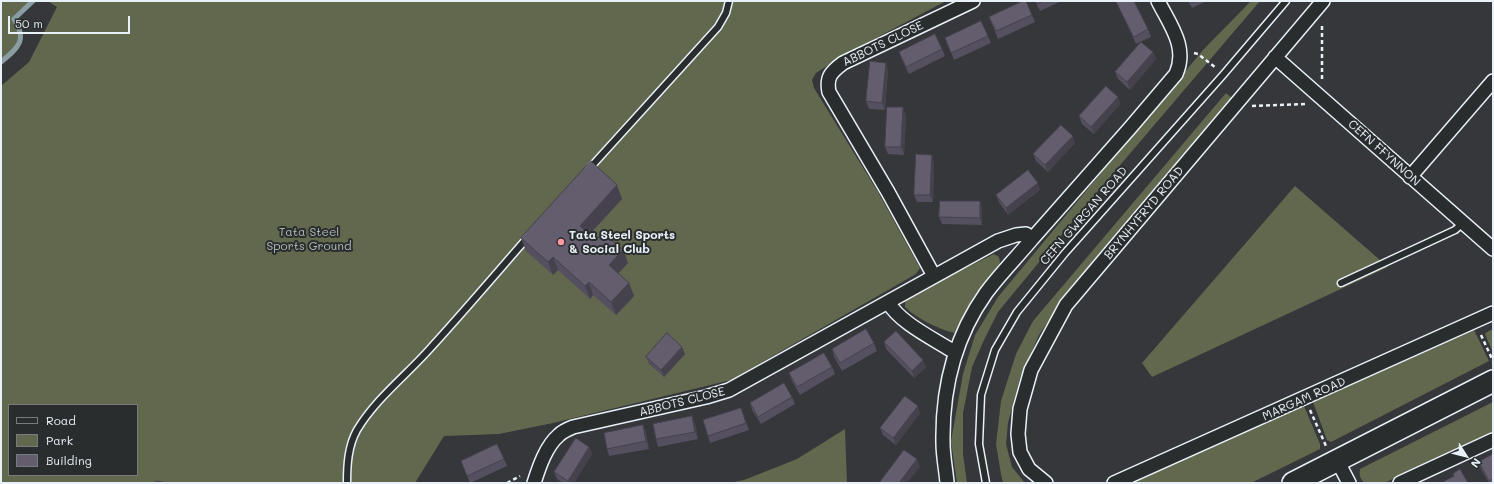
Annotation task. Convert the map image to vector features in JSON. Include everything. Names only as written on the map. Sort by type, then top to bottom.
[{"type":"main road","points":[[1293,483],[1493,381]]},
{"type":"street","name":"ABBOTS CLOSE","points":[[934,276],[888,192],[830,92],[828,84],[829,78],[833,71],[842,63],[973,1]]},
{"type":"street","points":[[947,483],[943,444],[948,380],[956,350],[963,332],[986,293],[1176,74],[1180,65],[1181,52],[1178,39],[1158,1]]},
{"type":"street","name":"BRYNHYFRYD ROAD","points":[[1046,483],[1029,469],[1020,452],[1018,434],[1020,409],[1031,370],[1066,305],[1323,1]]},
{"type":"street","name":"CEFN FFYNNON","points":[[1275,57],[1493,249]]},
{"type":"street","points":[[1410,177],[1493,80]]},
{"type":"street","name":"ABBOTS CLOSE","points":[[534,483],[544,457],[553,441],[560,433],[573,427],[706,397],[729,390],[998,242],[1016,235],[1026,234],[1032,239]]},
{"type":"street","points":[[888,302],[890,307],[900,316],[917,328],[951,350],[956,350]]},
{"type":"street","name":"MARGAM ROAD","points":[[1114,483],[1493,313]]},
{"type":"street","points":[[1400,483],[1493,440]]},
{"type":"street","points":[[1335,462],[1349,483]]},
{"type":"lane","points":[[585,173],[718,27],[726,13],[729,1]]},
{"type":"lane","name":"CEFN GWRGAN ROAD","points":[[986,483],[979,444],[981,395],[995,350],[1016,312],[1286,1]]},
{"type":"lane","points":[[1342,283],[1455,230],[1463,223]]},
{"type":"lane","points":[[347,483],[348,457],[356,432],[373,408],[426,354],[533,231]]},
{"type":"path","points":[[1475,322],[1493,361]]},
{"type":"path","points":[[1305,398],[1335,462]]},
{"type":"green space","points":[[1,1],[33,1],[14,19],[20,33],[19,43],[16,48],[1,62]]},
{"type":"green space","name":"Tata Steel Sports Ground","points":[[48,1],[946,1],[842,56],[816,73],[812,80],[814,88],[878,192],[920,268],[916,274],[731,380],[553,423],[499,434],[444,436],[415,483],[1,483],[1,86],[29,62],[57,7]]},
{"type":"green space","points":[[1251,1],[1260,1],[1087,204],[998,312],[972,367],[963,413],[963,454],[967,483],[957,483],[951,441],[963,374],[975,335],[998,297],[1203,50]]},
{"type":"green space","points":[[1226,93],[1232,98],[1064,298],[1039,335],[1020,378],[1008,423],[1006,444],[1012,467],[1025,483],[1003,483],[996,444],[1001,401],[1016,354],[1033,321]]},
{"type":"green space","points":[[1295,186],[1388,267],[1152,377],[1142,363]]},
{"type":"green space","points":[[994,254],[999,257],[1000,263],[973,297],[961,326],[955,333],[928,323],[905,307],[905,302],[909,296]]},
{"type":"green space","points":[[1493,329],[1493,353],[1485,334]]},
{"type":"green space","points":[[1474,330],[1489,361],[1331,442],[1327,440],[1313,402]]},
{"type":"green space","points":[[1493,402],[1493,433],[1384,483],[1365,483],[1361,478],[1360,469]]},
{"type":"green space","points":[[1304,406],[1320,444],[1320,449],[1251,483],[1132,483]]},
{"type":"green space","points":[[845,429],[847,483],[729,483],[744,480],[797,459]]},
{"type":"building","points":[[1026,1],[1032,15],[996,31],[989,17]]},
{"type":"building","points":[[1036,1],[1044,1],[1037,4]]},
{"type":"building","points":[[1116,1],[1134,1],[1148,29],[1134,37]]},
{"type":"building","points":[[981,21],[988,36],[951,53],[945,38]]},
{"type":"building","points":[[935,34],[942,49],[906,67],[899,52]]},
{"type":"building","points":[[1141,42],[1153,52],[1127,82],[1115,72]]},
{"type":"building","points":[[870,61],[886,63],[882,103],[866,101]]},
{"type":"building","points":[[1106,86],[1118,97],[1091,127],[1079,116]]},
{"type":"building","points":[[887,107],[903,107],[901,147],[885,147]]},
{"type":"building","points":[[1061,125],[1073,136],[1045,165],[1033,154]]},
{"type":"building","points":[[916,154],[932,155],[930,195],[914,195]]},
{"type":"building","name":"Tata Steel Sports & Social Club","points":[[591,161],[617,185],[580,226],[596,240],[603,232],[623,250],[609,265],[629,283],[611,302],[589,282],[585,286],[553,257],[548,262],[521,238]]},
{"type":"building","points":[[1028,170],[1038,183],[1006,208],[996,195]]},
{"type":"building","points":[[940,201],[980,201],[980,218],[939,217]]},
{"type":"building","points":[[866,329],[874,343],[840,363],[832,349]]},
{"type":"building","points":[[896,331],[923,360],[912,371],[884,342]]},
{"type":"building","points":[[667,333],[682,347],[661,370],[646,357]]},
{"type":"building","points":[[824,353],[832,367],[797,387],[789,373]]},
{"type":"building","points":[[784,383],[792,397],[758,417],[750,403]]},
{"type":"building","points":[[905,396],[918,406],[893,438],[880,428]]},
{"type":"building","points":[[741,408],[746,423],[708,436],[703,420]]},
{"type":"building","points":[[692,416],[695,432],[656,439],[653,424]]},
{"type":"building","points":[[643,425],[646,441],[607,449],[604,433]]},
{"type":"building","points":[[576,438],[589,447],[568,481],[554,472]]},
{"type":"building","points":[[497,444],[504,459],[467,476],[461,461]]},
{"type":"building","points":[[904,450],[917,459],[899,483],[880,482]]},
{"type":"building","points":[[1493,454],[1493,478],[1489,481],[1479,462]]},
{"type":"building","points":[[1460,469],[1468,483],[1441,483],[1454,476],[1453,474]]},
{"type":"building","points":[[156,481],[167,483],[155,483]]},
{"type":"waterway","points":[[1,62],[16,48],[21,38],[18,26],[14,19],[33,1]]},
{"type":"place","name":"Tata Steel Sports & Social Club","points":[[561,242]]}]
